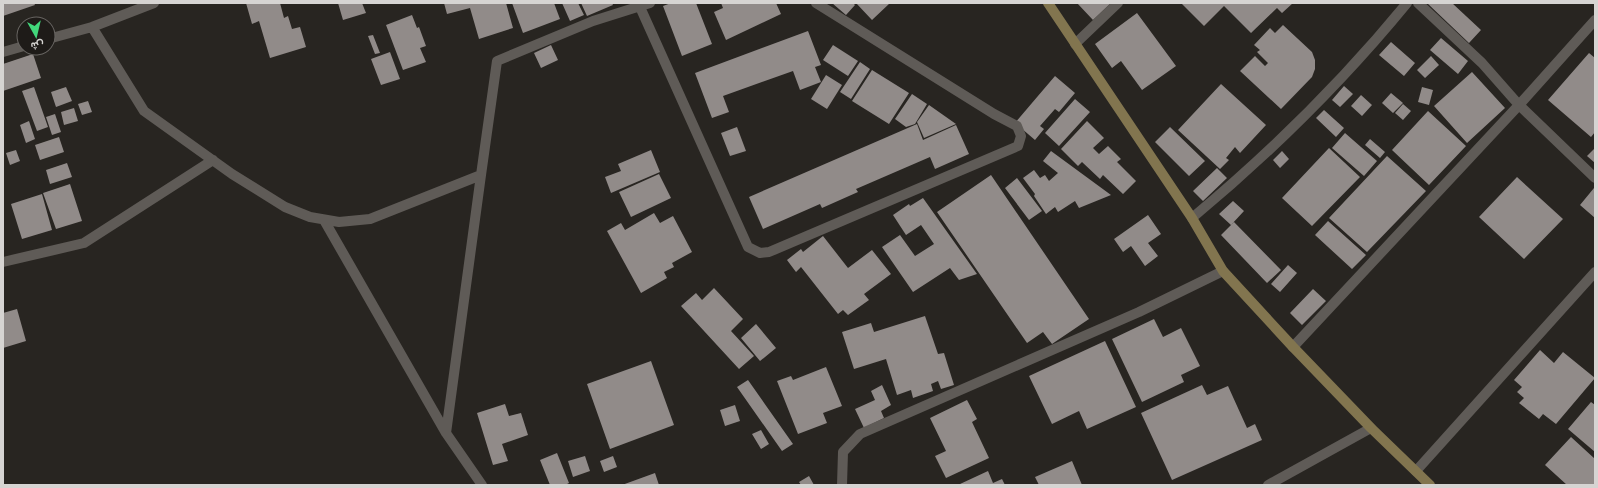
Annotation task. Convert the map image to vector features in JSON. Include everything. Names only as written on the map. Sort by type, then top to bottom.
[{"type":"street","points":[[56,37],[92,27],[154,3]]},
{"type":"street","points":[[446,433],[496,61],[593,21],[650,3]]},
{"type":"street","points":[[640,7],[748,247],[760,253],[768,252],[1018,146],[1022,136],[1017,126],[994,114],[816,3]]},
{"type":"street","points":[[1048,3],[1192,218],[1223,271],[1371,428],[1430,485]]},
{"type":"street","points":[[1075,44],[1118,3]]},
{"type":"street","points":[[1192,218],[1237,180],[1301,118],[1372,45],[1407,3]]},
{"type":"street","points":[[1418,3],[1482,62],[1519,105],[1595,178]]},
{"type":"street","points":[[1293,347],[1519,105],[1595,20]]},
{"type":"street","points":[[92,27],[144,111],[213,160],[285,207],[304,215],[339,222],[370,219],[481,175]]},
{"type":"street","points":[[3,52],[16,48]]},
{"type":"street","points":[[3,262],[84,243],[213,160]]},
{"type":"street","points":[[324,220],[446,433],[482,485]]},
{"type":"street","points":[[842,485],[843,452],[860,434],[1139,312],[1223,271]]},
{"type":"street","points":[[1416,471],[1595,272]]},
{"type":"street","points":[[1268,485],[1371,428]]},
{"type":"building","points":[[3,3],[34,3],[35,5],[3,16]]},
{"type":"building","points":[[246,3],[280,3],[284,18],[288,16],[292,29],[300,27],[306,47],[270,58],[259,21],[252,24]]},
{"type":"building","points":[[338,3],[362,3],[366,13],[343,20]]},
{"type":"building","points":[[444,3],[506,3],[513,28],[479,39],[470,8],[447,14]]},
{"type":"building","points":[[512,3],[554,3],[560,19],[523,33]]},
{"type":"building","points":[[562,3],[578,3],[584,15],[570,21]]},
{"type":"building","points":[[581,3],[612,3],[613,5],[587,16]]},
{"type":"building","points":[[671,3],[696,3],[712,44],[682,56],[663,6]]},
{"type":"building","points":[[721,3],[776,3],[781,14],[726,40],[714,12],[723,8]]},
{"type":"building","points":[[832,3],[853,3],[855,5],[846,15]]},
{"type":"building","points":[[856,3],[890,3],[872,20]]},
{"type":"building","points":[[1077,3],[1111,3],[1093,20]]},
{"type":"building","points":[[1181,3],[1293,3],[1282,13],[1277,8],[1251,33],[1224,6],[1204,26]]},
{"type":"building","points":[[1427,3],[1452,3],[1481,30],[1469,43]]},
{"type":"building","points":[[1137,13],[1176,66],[1142,90],[1121,61],[1112,68],[1095,44]]},
{"type":"building","points":[[412,15],[417,28],[419,27],[426,46],[420,48],[426,62],[403,70],[386,25]]},
{"type":"building","points":[[1283,25],[1312,52],[1315,60],[1315,69],[1312,77],[1281,109],[1240,71],[1255,56],[1265,66],[1268,63],[1257,52],[1260,50],[1254,45],[1270,28],[1275,33]]},
{"type":"building","points":[[808,31],[821,65],[815,67],[821,82],[800,90],[793,71],[723,96],[729,112],[712,118],[695,73]]},
{"type":"building","points":[[373,35],[380,53],[375,54],[368,36]]},
{"type":"building","points":[[1441,38],[1468,61],[1458,74],[1430,50]]},
{"type":"building","points":[[1391,42],[1415,63],[1404,76],[1379,55]]},
{"type":"building","points":[[551,45],[558,60],[541,68],[534,53]]},
{"type":"building","points":[[833,45],[858,61],[848,76],[823,60]]},
{"type":"building","points":[[390,52],[400,79],[381,85],[371,59]]},
{"type":"building","points":[[1589,53],[1595,58],[1595,132],[1591,137],[1548,100]]},
{"type":"building","points":[[27,56],[34,56],[41,78],[3,91],[3,64]]},
{"type":"building","points":[[1431,56],[1439,65],[1425,78],[1417,70]]},
{"type":"building","points":[[860,62],[870,69],[851,99],[840,92]]},
{"type":"building","points":[[872,70],[909,93],[889,124],[852,101]]},
{"type":"building","points":[[1472,72],[1505,108],[1467,143],[1434,106]]},
{"type":"building","points":[[826,75],[842,85],[827,109],[811,99]]},
{"type":"building","points":[[1055,76],[1075,93],[1059,112],[1055,109],[1040,126],[1044,129],[1035,140],[1015,123]]},
{"type":"building","points":[[1221,84],[1266,125],[1240,153],[1235,147],[1226,158],[1229,160],[1220,169],[1178,130]]},
{"type":"building","points":[[1344,86],[1353,94],[1340,107],[1332,100]]},
{"type":"building","points":[[34,87],[48,127],[37,131],[22,91]]},
{"type":"building","points":[[66,87],[72,101],[56,107],[51,92]]},
{"type":"building","points":[[1422,87],[1433,90],[1429,105],[1418,102]]},
{"type":"building","points":[[1391,93],[1403,103],[1393,113],[1382,103]]},
{"type":"building","points":[[912,94],[927,104],[915,124],[906,127],[895,119]]},
{"type":"building","points":[[1361,95],[1372,105],[1362,116],[1351,106]]},
{"type":"building","points":[[1075,99],[1090,112],[1059,146],[1045,133]]},
{"type":"building","points":[[88,101],[92,112],[82,115],[78,104]]},
{"type":"building","points":[[1403,104],[1411,111],[1403,120],[1395,113]]},
{"type":"building","points":[[929,105],[956,124],[924,138],[917,122]]},
{"type":"building","points":[[74,108],[78,121],[64,125],[61,112]]},
{"type":"building","points":[[1324,110],[1344,128],[1336,137],[1316,118]]},
{"type":"building","points":[[1428,111],[1466,146],[1429,185],[1392,150]]},
{"type":"building","points":[[55,114],[61,132],[52,135],[46,117]]},
{"type":"building","points":[[29,121],[35,139],[26,143],[20,125]]},
{"type":"building","points":[[1087,121],[1104,138],[1093,148],[1099,154],[1108,146],[1121,159],[1117,162],[1136,181],[1123,194],[1103,175],[1100,179],[1082,162],[1078,166],[1061,149]]},
{"type":"building","points":[[917,124],[923,140],[956,125],[969,154],[935,169],[930,157],[856,189],[858,192],[822,208],[820,204],[763,229],[749,197]]},
{"type":"building","points":[[737,127],[746,151],[730,156],[721,133]]},
{"type":"building","points":[[1170,127],[1205,161],[1189,176],[1155,142]]},
{"type":"building","points":[[1345,133],[1377,161],[1364,176],[1332,148]]},
{"type":"building","points":[[59,137],[64,152],[40,160],[35,145]]},
{"type":"building","points":[[1370,139],[1385,152],[1380,158],[1365,145]]},
{"type":"building","points":[[1329,148],[1360,177],[1312,226],[1282,198]]},
{"type":"building","points":[[1595,148],[1595,163],[1587,156]]},
{"type":"building","points":[[16,150],[20,161],[10,165],[6,153]]},
{"type":"building","points":[[651,150],[660,172],[611,193],[605,177],[621,171],[618,164]]},
{"type":"building","points":[[1051,151],[1111,195],[1079,208],[1075,201],[1058,212],[1055,207],[1046,214],[1034,196],[1035,194],[1023,178],[1034,170],[1040,178],[1045,175],[1049,181],[1058,173],[1043,161]]},
{"type":"building","points":[[1282,151],[1289,159],[1280,168],[1273,160]]},
{"type":"building","points":[[1387,156],[1426,191],[1367,252],[1329,218]]},
{"type":"building","points":[[67,163],[72,177],[50,184],[46,170]]},
{"type":"building","points":[[1217,168],[1227,178],[1203,201],[1193,191]]},
{"type":"building","points":[[659,174],[671,198],[631,217],[619,192]]},
{"type":"building","points":[[991,175],[1089,319],[1052,344],[1043,332],[1027,343],[937,212]]},
{"type":"building","points":[[1517,177],[1563,219],[1524,259],[1479,217]]},
{"type":"building","points":[[1017,178],[1042,211],[1029,220],[1005,188]]},
{"type":"building","points":[[70,184],[82,221],[56,229],[43,193]]},
{"type":"building","points":[[1595,188],[1595,218],[1580,205]]},
{"type":"building","points":[[42,194],[52,230],[22,239],[11,204]]},
{"type":"building","points":[[923,198],[977,274],[959,280],[950,268],[913,292],[882,247],[900,235],[915,256],[934,244],[921,225],[906,235],[893,215],[909,204],[910,206]]},
{"type":"building","points":[[1233,201],[1244,211],[1231,225],[1219,214]]},
{"type":"building","points":[[654,213],[660,223],[673,216],[692,252],[672,263],[674,267],[664,272],[667,278],[641,293],[607,231],[621,223],[625,230]]},
{"type":"building","points":[[1148,215],[1161,234],[1148,243],[1158,256],[1145,266],[1131,246],[1123,252],[1114,239]]},
{"type":"building","points":[[1328,221],[1366,255],[1352,269],[1315,235]]},
{"type":"building","points":[[1234,222],[1281,270],[1267,283],[1221,235]]},
{"type":"building","points":[[823,236],[848,268],[872,250],[891,274],[864,294],[869,300],[848,315],[843,310],[838,314],[801,267],[796,272],[787,260],[801,249],[803,252]]},
{"type":"building","points":[[1288,265],[1297,273],[1280,292],[1271,284]]},
{"type":"building","points":[[714,288],[743,319],[731,331],[754,356],[739,369],[681,306],[696,293],[702,300]]},
{"type":"building","points":[[1313,289],[1326,301],[1302,325],[1290,313]]},
{"type":"building","points":[[17,309],[26,341],[3,348],[3,313]]},
{"type":"building","points":[[925,316],[938,354],[944,353],[954,385],[941,389],[938,381],[931,384],[933,391],[913,398],[911,390],[897,395],[886,359],[854,369],[842,332],[871,323],[874,332]]},
{"type":"building","points":[[1154,319],[1163,337],[1181,328],[1200,366],[1181,375],[1184,382],[1142,402],[1112,339]]},
{"type":"building","points":[[756,324],[776,348],[760,361],[741,338]]},
{"type":"building","points":[[1105,341],[1136,407],[1087,429],[1079,411],[1052,424],[1029,376]]},
{"type":"building","points":[[1540,350],[1554,363],[1563,352],[1595,378],[1556,424],[1543,414],[1539,419],[1519,403],[1524,398],[1517,392],[1522,387],[1514,380]]},
{"type":"building","points":[[651,361],[674,425],[610,449],[587,384]]},
{"type":"building","points":[[826,367],[842,406],[823,413],[827,423],[798,434],[777,381],[791,376],[793,380]]},
{"type":"building","points":[[748,380],[793,444],[782,451],[737,387]]},
{"type":"building","points":[[882,385],[891,405],[881,411],[884,418],[864,428],[855,409],[875,400],[871,391]]},
{"type":"building","points":[[1202,385],[1207,395],[1228,386],[1247,428],[1255,424],[1262,440],[1172,480],[1141,413]]},
{"type":"building","points":[[967,400],[977,419],[972,422],[989,458],[946,478],[935,456],[946,451],[930,418]]},
{"type":"building","points":[[1591,402],[1595,405],[1595,452],[1568,429]]},
{"type":"building","points":[[505,404],[509,416],[521,413],[528,435],[502,444],[508,461],[493,465],[477,413]]},
{"type":"building","points":[[735,405],[740,421],[725,426],[720,410]]},
{"type":"building","points":[[761,430],[769,444],[761,449],[752,434]]},
{"type":"building","points":[[1571,437],[1595,459],[1595,485],[1567,485],[1545,465]]},
{"type":"building","points":[[557,453],[569,483],[565,485],[550,485],[540,460]]},
{"type":"building","points":[[585,456],[590,471],[573,477],[568,461]]},
{"type":"building","points":[[613,456],[617,467],[604,472],[600,461]]},
{"type":"building","points":[[1072,461],[1082,485],[1039,485],[1035,477]]},
{"type":"building","points":[[988,471],[993,483],[1002,479],[1005,485],[960,485],[960,484]]},
{"type":"building","points":[[655,473],[659,485],[622,485]]},
{"type":"building","points":[[809,476],[814,485],[801,485],[799,482]]}]
